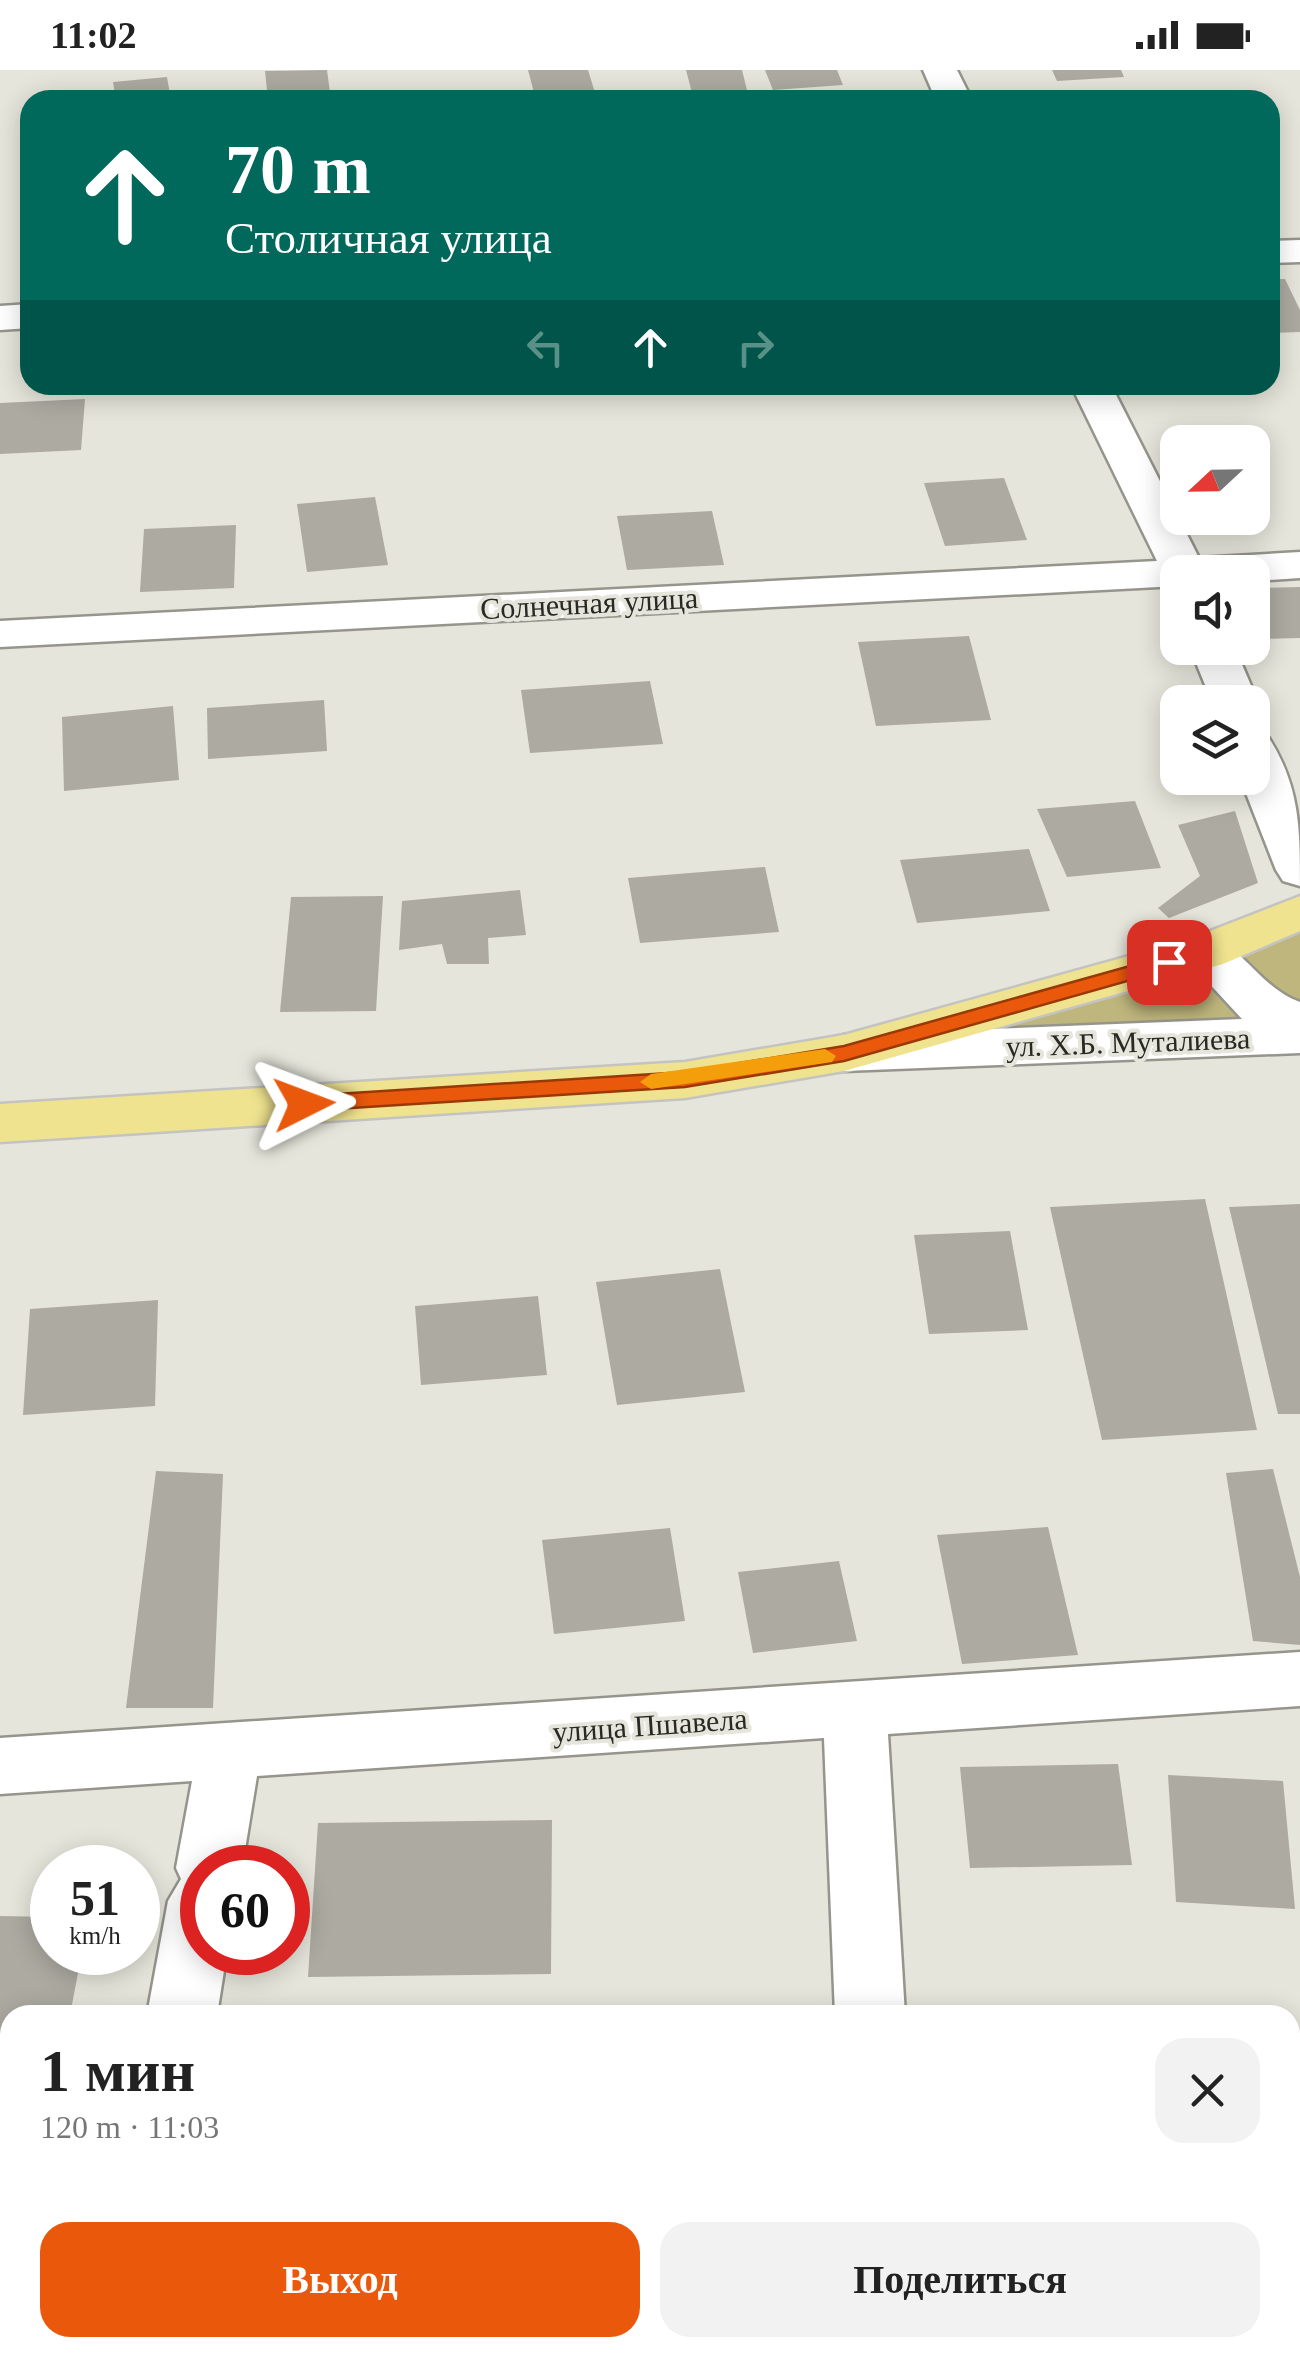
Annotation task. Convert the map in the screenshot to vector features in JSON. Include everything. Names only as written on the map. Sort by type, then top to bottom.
[{"type":"main road","points":[[844,1053],[1205,952],[1300,912]]},
{"type":"main road","name":"ул. Х.Б. Муталиева","points":[[0,1123],[685,1080],[844,1053]]},
{"type":"street","points":[[1096,395],[1173,555]]},
{"type":"street","name":"Солнечная улица","points":[[1270,567],[1300,565]]},
{"type":"street","name":"Солнечная улица","points":[[0,634],[1160,574]]},
{"type":"street","points":[[1270,794],[1300,870]]},
{"type":"street","points":[[1205,952],[1260,1007],[1300,1021]]},
{"type":"street","name":"ул. Х.Б. Муталиева","points":[[844,1053],[1300,1035]]},
{"type":"street","name":"улица Пшавела","points":[[0,1766],[230,1754],[1300,1679]]},
{"type":"street","points":[[855,1712],[870,2005]]},
{"type":"street","points":[[212,1845],[230,1754]]},
{"type":"street","points":[[184,2005],[189,1975]]},
{"type":"shaded area","points":[[1300,913],[1300,1035],[845,1053]]},
{"type":"building","points":[[327,70],[330,90],[267,90],[265,71]]},
{"type":"building","points":[[528,70],[588,70],[594,90],[533,90]]},
{"type":"building","points":[[686,70],[742,70],[747,90],[691,90]]},
{"type":"building","points":[[765,70],[837,70],[843,85],[773,90]]},
{"type":"building","points":[[1052,70],[1121,70],[1124,77],[1057,81]]},
{"type":"building","points":[[167,77],[169,90],[114,90],[113,82]]},
{"type":"building","points":[[1280,279],[1285,279],[1300,310],[1300,332],[1280,333]]},
{"type":"building","points":[[85,399],[81,450],[0,454],[0,403]]},
{"type":"building","points":[[1004,478],[1027,540],[945,546],[924,483]]},
{"type":"building","points":[[375,497],[388,565],[307,572],[297,504]]},
{"type":"building","points":[[712,511],[724,565],[627,570],[617,516]]},
{"type":"building","points":[[236,525],[234,588],[140,592],[144,529]]},
{"type":"building","points":[[1300,587],[1300,638],[1270,639],[1270,588]]},
{"type":"building","points":[[969,636],[991,720],[876,726],[858,642]]},
{"type":"building","points":[[650,681],[663,744],[530,753],[521,690]]},
{"type":"building","points":[[324,700],[327,751],[208,759],[207,708]]},
{"type":"building","points":[[173,706],[179,780],[64,791],[62,717]]},
{"type":"building","points":[[1135,801],[1161,868],[1067,877],[1037,809]]},
{"type":"building","points":[[1235,811],[1258,883],[1169,918],[1158,908],[1200,876],[1178,825]]},
{"type":"building","points":[[1029,849],[1050,911],[917,923],[900,860]]},
{"type":"building","points":[[765,867],[779,932],[640,943],[628,878]]},
{"type":"building","points":[[520,890],[526,935],[488,938],[489,964],[447,964],[442,944],[399,950],[402,901]]},
{"type":"building","points":[[383,896],[376,1011],[280,1012],[291,897]]},
{"type":"building","points":[[1205,1199],[1257,1430],[1102,1440],[1050,1207]]},
{"type":"building","points":[[1300,1204],[1300,1414],[1278,1414],[1229,1207]]},
{"type":"building","points":[[1010,1231],[1028,1330],[929,1334],[914,1235]]},
{"type":"building","points":[[720,1269],[745,1392],[617,1405],[596,1282]]},
{"type":"building","points":[[538,1296],[547,1375],[421,1385],[415,1306]]},
{"type":"building","points":[[158,1300],[155,1406],[23,1415],[30,1309]]},
{"type":"building","points":[[1273,1469],[1300,1577],[1300,1645],[1253,1641],[1226,1473]]},
{"type":"building","points":[[156,1471],[223,1474],[213,1708],[126,1708]]},
{"type":"building","points":[[1048,1527],[1078,1655],[962,1664],[937,1535]]},
{"type":"building","points":[[670,1528],[685,1621],[554,1634],[542,1540]]},
{"type":"building","points":[[839,1561],[857,1641],[753,1653],[738,1572]]},
{"type":"building","points":[[1118,1764],[1132,1865],[970,1868],[960,1767]]},
{"type":"building","points":[[1168,1775],[1283,1781],[1295,1909],[1176,1902]]},
{"type":"building","points":[[552,1820],[551,1974],[308,1977],[318,1823]]},
{"type":"building","points":[[0,1916],[30,1917],[30,1975],[78,1975],[72,2005],[0,2005]]},
{"type":"slow traffic","points":[[651,1082],[685,1080],[825,1056]]},
{"type":"route","points":[[304,1104],[685,1080],[844,1053],[1169,962]]}]
